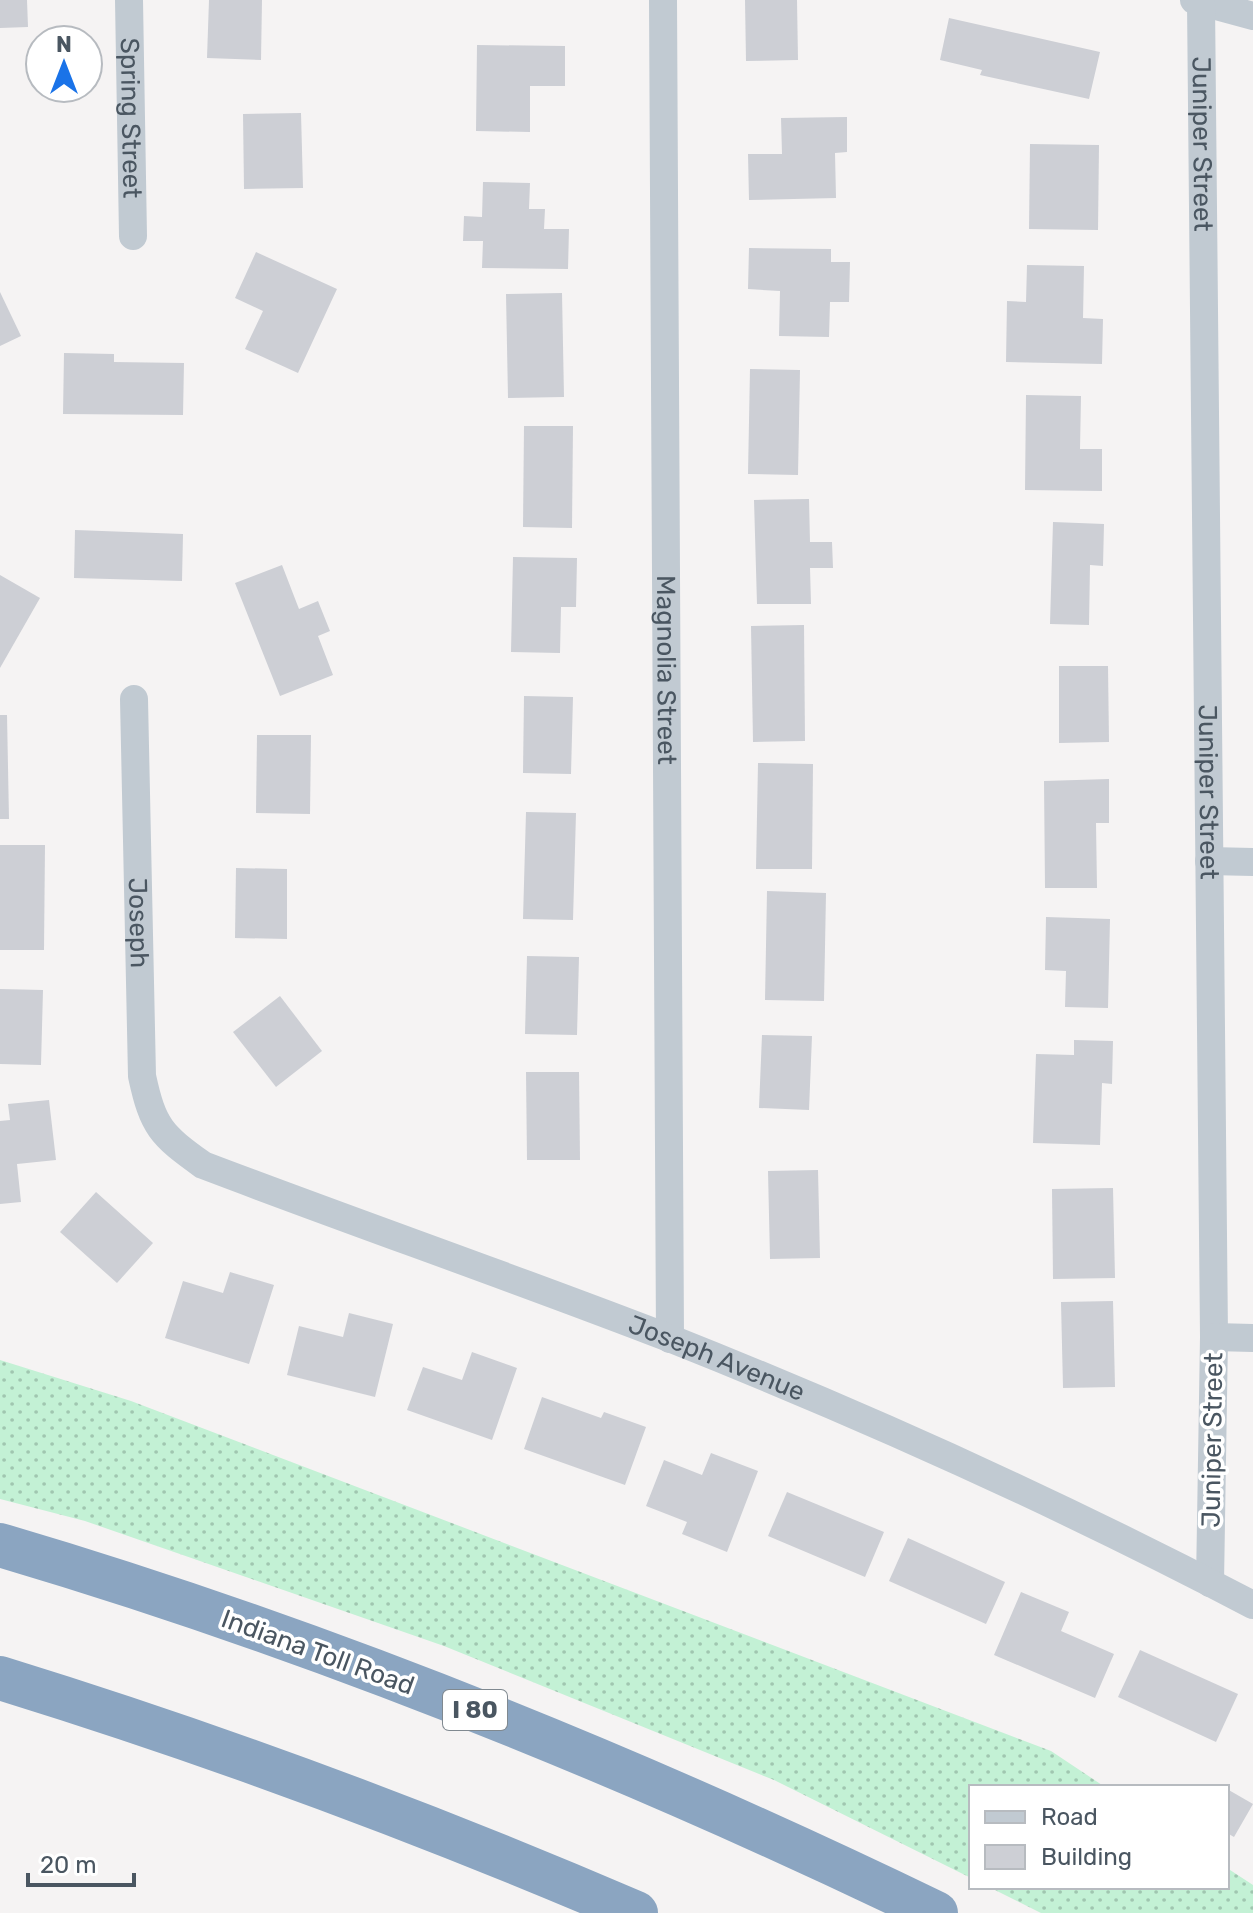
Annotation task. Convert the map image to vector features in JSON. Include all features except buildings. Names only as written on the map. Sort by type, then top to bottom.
[{"type":"highway","name":"Indiana Toll Road","points":[[0,1545],[108,1577],[338,1657],[541,1736],[799,1846],[936,1913]]},
{"type":"highway","points":[[0,1678],[308,1780],[526,1865],[636,1913]]},
{"type":"street","name":"Spring Street","points":[[129,0],[133,236]]},
{"type":"street","name":"Magnolia Street","points":[[663,0],[670,1339]]},
{"type":"street","points":[[1197,1],[1253,16]]},
{"type":"street","name":"Juniper Street","points":[[1197,1],[1214,1337],[1210,1583]]},
{"type":"street","name":"Joseph","points":[[134,699],[142,1076],[149,1109],[168,1140]]},
{"type":"street","points":[[1209,861],[1253,862]]},
{"type":"street","name":"Joseph Avenue","points":[[168,1140],[203,1165],[460,1258],[838,1407],[1021,1490],[1253,1605]]},
{"type":"street","points":[[1214,1337],[1253,1338]]},
{"type":"green space","points":[[0,1360],[131,1401],[1051,1751],[1102,1785],[969,1785],[969,1877],[774,1780],[444,1646],[85,1521],[0,1499]]},
{"type":"green space","points":[[1229,1869],[1253,1885],[1253,1913],[1041,1913],[993,1889],[1229,1889]]}]
